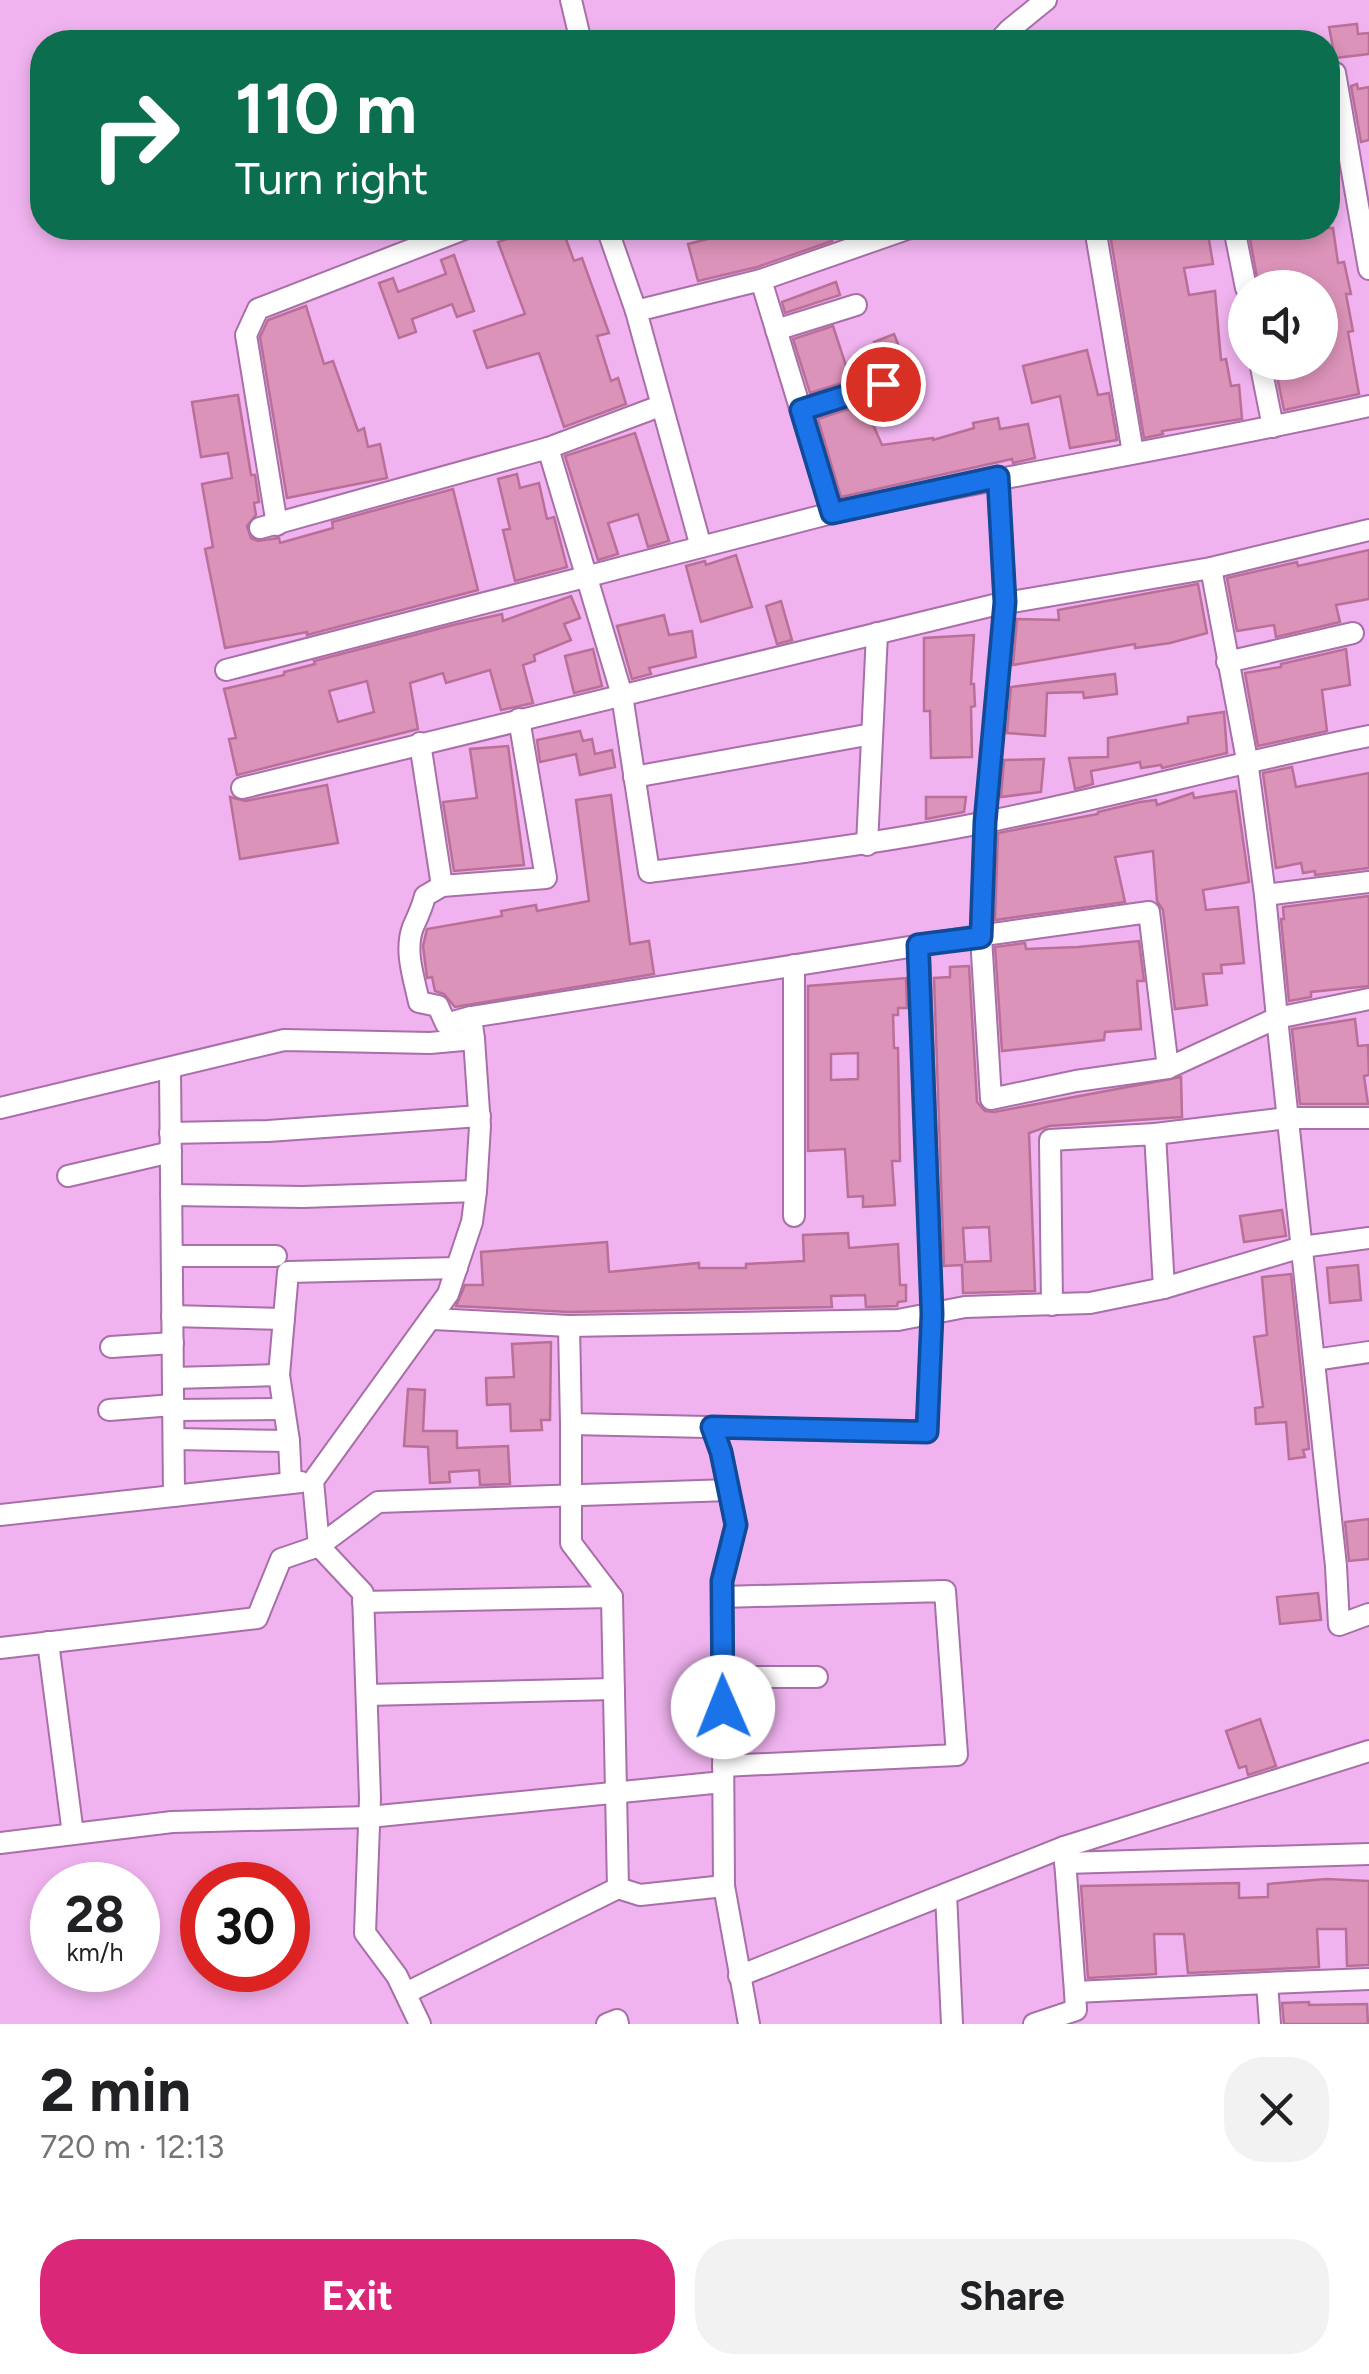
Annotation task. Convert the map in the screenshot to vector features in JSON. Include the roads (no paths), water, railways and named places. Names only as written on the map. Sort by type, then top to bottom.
[{"type":"street","points":[[572,0],[578,30]]},
{"type":"street","points":[[1008,30],[1046,0]]},
{"type":"street","points":[[1340,102],[1369,268]]},
{"type":"street","points":[[436,240],[258,309],[246,335],[268,527],[548,448],[660,406]]},
{"type":"street","points":[[611,240],[636,311],[701,547]]},
{"type":"street","points":[[636,311],[761,280],[851,240]]},
{"type":"street","points":[[1097,240],[1133,453]]},
{"type":"street","points":[[1236,240],[1242,270]]},
{"type":"street","points":[[761,280],[832,513]]},
{"type":"street","points":[[776,330],[856,305]]},
{"type":"street","points":[[1263,380],[1272,427]]},
{"type":"street","points":[[801,410],[883,384]]},
{"type":"street","points":[[226,670],[832,513],[1369,406]]},
{"type":"street","points":[[548,448],[622,695],[649,872],[866,845],[1369,736]]},
{"type":"street","points":[[998,477],[1005,602],[985,822],[981,937],[991,1099],[1076,1081],[1168,1068],[1277,1018],[1369,999]]},
{"type":"street","points":[[242,788],[1005,602],[1211,568],[1369,530]]},
{"type":"street","points":[[1211,568],[1247,760],[1266,895],[1339,1625],[1369,1614]]},
{"type":"street","points":[[866,845],[877,633]]},
{"type":"street","points":[[1227,662],[1352,633]]},
{"type":"street","points":[[519,720],[546,878],[442,886],[425,896],[413,928],[409,954],[418,1002],[438,1006],[446,1024],[918,945],[1149,912],[1168,1068]]},
{"type":"street","points":[[634,777],[872,734]]},
{"type":"street","points":[[420,743],[442,886]]},
{"type":"street","points":[[1266,895],[1369,882]]},
{"type":"street","points":[[571,1424],[927,1432],[932,1314],[918,945]]},
{"type":"street","points":[[794,965],[794,1216]]},
{"type":"street","points":[[420,2024],[397,1976],[365,1933],[370,1818],[363,1598],[319,1546],[313,1481],[433,1319],[457,1268],[472,1222],[476,1190],[480,1116],[472,1017]]},
{"type":"street","points":[[0,1108],[284,1040],[430,1043],[474,1039]]},
{"type":"street","points":[[170,1068],[174,1496]]},
{"type":"street","points":[[68,1176],[170,1142],[480,1116]]},
{"type":"street","points":[[1052,1304],[1050,1140],[1155,1134],[1287,1118],[1369,1118]]},
{"type":"street","points":[[1155,1134],[1164,1288]]},
{"type":"street","points":[[171,1196],[476,1190]]},
{"type":"street","points":[[433,1319],[569,1326],[898,1320],[965,1307],[1090,1303],[1164,1288],[1302,1248],[1369,1238]]},
{"type":"street","points":[[172,1256],[276,1256]]},
{"type":"street","points":[[291,1483],[278,1374],[288,1272],[457,1268]]},
{"type":"street","points":[[172,1316],[284,1319]]},
{"type":"street","points":[[569,1326],[571,1542],[612,1598],[618,1888]]},
{"type":"street","points":[[112,1347],[172,1344]]},
{"type":"street","points":[[1314,1360],[1369,1352]]},
{"type":"street","points":[[173,1378],[278,1374]]},
{"type":"street","points":[[109,1410],[284,1409]]},
{"type":"street","points":[[712,1427],[736,1525],[722,1581],[724,1886],[749,2024]]},
{"type":"street","points":[[174,1439],[288,1441]]},
{"type":"street","points":[[0,1514],[313,1481]]},
{"type":"street","points":[[0,1648],[257,1618],[281,1559],[319,1546],[378,1502],[729,1490]]},
{"type":"street","points":[[0,1843],[172,1822],[370,1818],[616,1794],[723,1774],[957,1755],[945,1591],[722,1597]]},
{"type":"street","points":[[363,1598],[612,1598]]},
{"type":"street","points":[[48,1642],[74,1834]]},
{"type":"street","points":[[722,1677],[816,1677]]},
{"type":"street","points":[[366,1696],[614,1689]]},
{"type":"street","points":[[740,1976],[946,1894],[1369,1751]]},
{"type":"street","points":[[1064,1855],[1369,1854]]},
{"type":"street","points":[[1034,2024],[1076,2010],[1064,1855]]},
{"type":"street","points":[[406,1993],[618,1888],[640,1895],[724,1886]]},
{"type":"street","points":[[946,1894],[952,2024]]},
{"type":"street","points":[[1075,1992],[1369,1979]]},
{"type":"street","points":[[1267,1983],[1270,2024]]},
{"type":"street","points":[[607,2024],[617,2020],[618,2024]]}]
